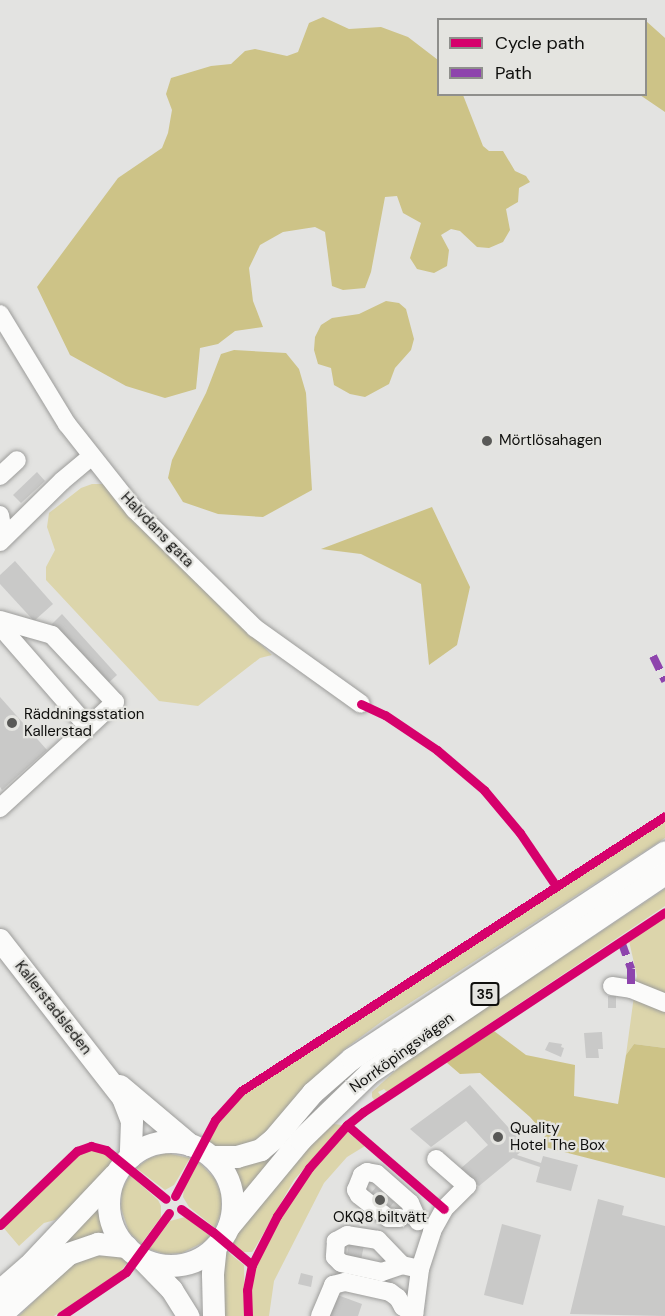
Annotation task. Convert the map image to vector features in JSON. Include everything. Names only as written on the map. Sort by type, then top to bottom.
[{"type":"main road","name":"Norrköpingsvägen","points":[[212,1157],[245,1156],[261,1150],[274,1139],[313,1093],[352,1059],[665,854]]},
{"type":"main road","name":"Norrköpingsvägen","points":[[229,1227],[302,1140],[370,1073],[665,874]]},
{"type":"main road","name":"Kallerstadsleden","points":[[0,939],[60,1020],[123,1098],[132,1121],[125,1164]]},
{"type":"main road","name":"Kallerstadsleden","points":[[107,1076],[190,1145]]},
{"type":"main road","name":"35","points":[[125,1164],[147,1148],[164,1143],[190,1145],[212,1157],[223,1170],[231,1186],[233,1204],[229,1227],[216,1247],[201,1258],[184,1265],[159,1265],[134,1253]]},
{"type":"main road","points":[[125,1164],[112,1186],[110,1211],[114,1227],[134,1253],[172,1290],[188,1316]]},
{"type":"main road","points":[[0,1291],[36,1259],[125,1164]]},
{"type":"main road","points":[[0,1316],[69,1254],[98,1244],[134,1253]]},
{"type":"main road","name":"35","points":[[214,1316],[213,1274],[216,1247]]},
{"type":"street","name":"Halvdans gata","points":[[0,314],[91,457],[135,510],[255,628],[362,704]]},
{"type":"street","points":[[2,540],[62,481],[91,457]]},
{"type":"street","points":[[0,476],[17,460]]},
{"type":"street","points":[[0,516],[2,540]]},
{"type":"street","points":[[0,620],[52,635],[114,702],[0,808]]},
{"type":"street","points":[[0,626],[88,727]]},
{"type":"street","points":[[612,986],[631,989],[665,1003]]},
{"type":"street","points":[[410,1312],[411,1267],[425,1226],[467,1186],[436,1159]]},
{"type":"street","points":[[367,1172],[377,1174],[410,1203],[425,1226],[394,1213],[388,1218],[359,1196],[356,1190],[364,1188],[367,1172]]},
{"type":"street","points":[[321,1316],[333,1286],[340,1282],[390,1292],[410,1312]]},
{"type":"shaded area","points":[[323,17],[349,29],[381,27],[408,37],[437,59],[437,96],[463,96],[483,146],[489,151],[503,151],[515,171],[526,176],[530,182],[519,188],[518,202],[506,209],[510,230],[503,242],[489,248],[477,247],[460,231],[451,229],[441,235],[449,250],[447,266],[434,273],[417,269],[410,258],[421,223],[403,213],[397,196],[385,197],[371,272],[365,288],[343,290],[332,286],[325,232],[315,227],[283,232],[260,245],[249,268],[253,301],[263,327],[235,331],[218,344],[200,348],[196,389],[165,398],[126,386],[70,355],[37,287],[118,178],[162,148],[168,133],[172,110],[166,94],[171,78],[211,66],[231,64],[245,51],[255,49],[287,56],[298,52],[309,23]]},
{"type":"shaded area","points":[[647,22],[665,38],[665,112],[641,96],[647,96]]},
{"type":"shaded area","points":[[386,301],[399,303],[406,309],[414,339],[411,350],[395,368],[389,384],[365,397],[350,394],[334,385],[331,368],[318,364],[314,350],[315,337],[321,325],[332,318],[359,314]]},
{"type":"shaded area","points":[[234,350],[286,353],[299,369],[306,393],[312,490],[263,517],[218,514],[183,502],[168,478],[172,460],[206,393],[221,354]]},
{"type":"shaded area","points":[[92,484],[104,484],[133,517],[272,655],[260,658],[198,706],[159,701],[46,580],[46,567],[55,550],[47,527],[49,513],[81,488]]},
{"type":"shaded area","points":[[432,507],[470,587],[457,645],[429,665],[421,584],[361,554],[321,549]]},
{"type":"shaded area","points":[[665,820],[665,838],[385,1019],[346,1048],[299,1093],[261,1138],[244,1147],[218,1148],[207,1143],[228,1108],[256,1084]]},
{"type":"shaded area","points":[[665,889],[665,906],[387,1092],[384,1089],[378,1092],[381,1096],[375,1101],[372,1097],[372,1092],[405,1062]]},
{"type":"shaded area","points":[[665,916],[665,999],[635,986],[637,976],[629,941]]},
{"type":"shaded area","points":[[634,996],[665,1009],[665,1048],[634,1044],[626,1055]]},
{"type":"shaded area","points":[[494,1031],[526,1055],[575,1065],[574,1096],[618,1104],[626,1055],[634,1044],[665,1048],[665,1178],[537,1145],[546,1135],[530,1117],[480,1073],[460,1074],[446,1062]]},
{"type":"shaded area","points":[[334,1124],[342,1125],[294,1180],[255,1248],[252,1252],[242,1252],[229,1240],[295,1159]]},
{"type":"shaded area","points":[[346,1131],[365,1146],[347,1157],[324,1183],[274,1281],[269,1316],[251,1316],[249,1290],[252,1274],[266,1243],[295,1190]]},
{"type":"shaded area","points":[[101,1151],[116,1162],[74,1206],[55,1220],[44,1223],[19,1246],[2,1226],[81,1152]]},
{"type":"shaded area","points":[[166,1153],[190,1158],[174,1185],[165,1190],[136,1168],[150,1158]]},
{"type":"shaded area","points":[[274,1153],[276,1155],[241,1197],[230,1168]]},
{"type":"shaded area","points":[[198,1161],[215,1179],[221,1195],[221,1212],[215,1228],[189,1207],[183,1197],[184,1188]]},
{"type":"shaded area","points":[[130,1175],[158,1200],[161,1206],[161,1217],[141,1244],[129,1232],[121,1208],[122,1190]]},
{"type":"shaded area","points":[[102,1200],[103,1218],[109,1235],[87,1236],[68,1244],[3,1298]]},
{"type":"shaded area","points":[[185,1217],[210,1236],[204,1242],[182,1253],[165,1254],[149,1249],[170,1221]]},
{"type":"shaded area","points":[[224,1249],[244,1265],[245,1316],[223,1316]]},
{"type":"shaded area","points":[[90,1255],[130,1259],[120,1272],[54,1316],[19,1316],[68,1268]]},
{"type":"building","points":[[37,472],[45,481],[21,503],[13,495]]},
{"type":"building","points":[[15,561],[53,604],[34,621],[0,584],[0,575]]},
{"type":"building","points":[[62,614],[117,675],[106,685],[51,625]]},
{"type":"building","name":"Räddningsstation Kallerstad","points":[[0,697],[47,750],[2,790],[0,787]]},
{"type":"building","points":[[608,996],[616,996],[616,1008],[608,1008]]},
{"type":"building","points":[[602,1032],[603,1049],[598,1049],[599,1058],[586,1058],[584,1033]]},
{"type":"building","points":[[549,1042],[562,1044],[561,1047],[564,1048],[561,1057],[545,1050]]},
{"type":"building","name":"Quality Hotel The Box","points":[[470,1085],[526,1147],[517,1155],[541,1163],[543,1156],[578,1165],[571,1191],[536,1182],[540,1167],[513,1158],[479,1186],[460,1169],[488,1145],[466,1121],[431,1147],[410,1129]]},
{"type":"building","name":"OKQ8 biltvätt","points":[[376,1187],[394,1202],[385,1213],[367,1198]]},
{"type":"building","points":[[598,1199],[624,1206],[622,1215],[665,1226],[665,1316],[570,1314]]},
{"type":"building","points":[[502,1224],[541,1235],[523,1305],[484,1295]]},
{"type":"building","points":[[350,1237],[365,1240],[360,1265],[346,1262]]},
{"type":"building","points":[[301,1273],[313,1276],[311,1287],[298,1284]]},
{"type":"building","points":[[332,1293],[362,1304],[358,1316],[324,1316]]},
{"type":"marked path","points":[[653,656],[665,681]]},
{"type":"marked path","points":[[621,941],[631,969],[631,989]]},
{"type":"cycle path","points":[[361,704],[385,715],[437,750],[484,790],[520,833],[556,886]]},
{"type":"cycle path","points":[[175,1196],[215,1120],[241,1091],[665,816]]},
{"type":"cycle path","points":[[248,1316],[247,1290],[252,1265],[277,1216],[309,1168],[347,1125],[363,1112],[665,912]]},
{"type":"cycle path","points":[[347,1125],[444,1209]]},
{"type":"cycle path","points":[[0,1225],[77,1151],[91,1146],[106,1150],[166,1199]]},
{"type":"cycle path","points":[[181,1209],[252,1265]]},
{"type":"cycle path","points":[[61,1316],[126,1272],[169,1213]]},
{"type":"place","name":"Mörtlösahagen","points":[[487,441]]},
{"type":"place","name":"Räddningsstation Kallerstad","points":[[12,723]]},
{"type":"place","name":"Quality Hotel The Box","points":[[498,1137]]},
{"type":"place","name":"OKQ8 biltvätt","points":[[380,1200]]}]
